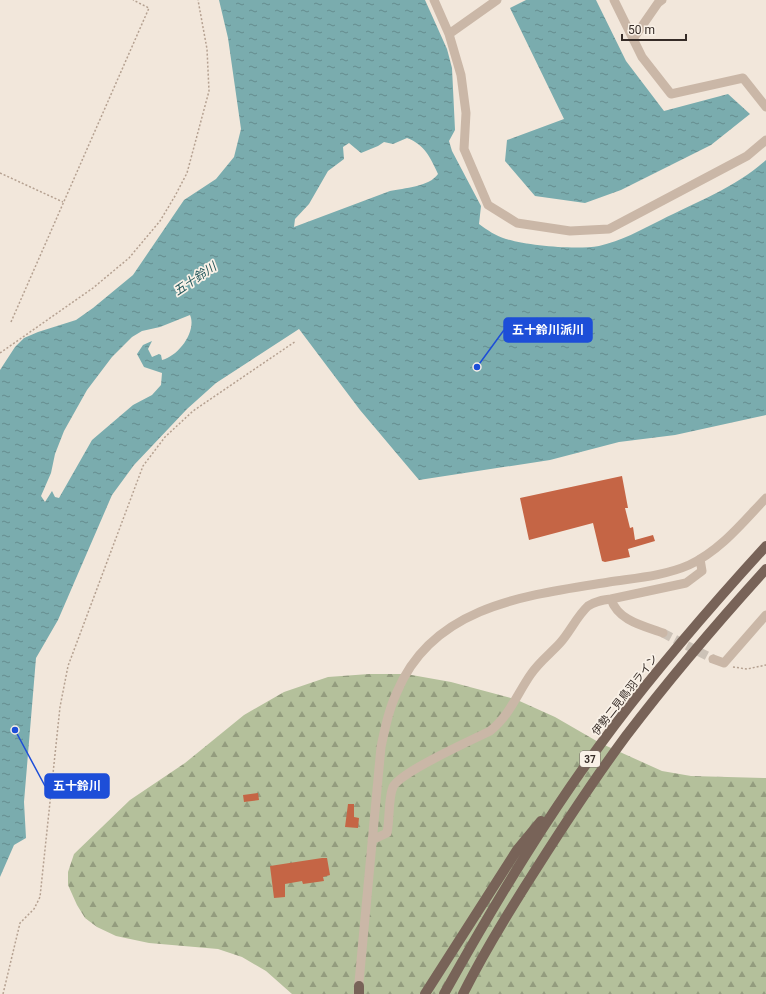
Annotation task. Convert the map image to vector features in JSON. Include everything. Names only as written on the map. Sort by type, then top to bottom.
[{"type":"main road","name":"伊勢二見鳥羽ライン","points":[[444,994],[514,873],[576,779],[615,726],[675,650],[766,546]]},
{"type":"main road","name":"37","points":[[463,994],[480,960],[504,920],[570,817],[626,736],[686,661],[766,569]]},
{"type":"main road","points":[[425,994],[517,850],[576,779]]},
{"type":"main road","points":[[470,994],[504,920]]},
{"type":"street","points":[[434,0],[449,34],[461,75],[466,113],[464,149],[488,205],[517,223],[570,231],[608,229],[747,156],[766,140]]},
{"type":"street","points":[[449,34],[495,0]]},
{"type":"street","points":[[614,0],[642,57],[671,94],[743,78],[766,107]]},
{"type":"street","points":[[633,39],[658,3],[662,0]]},
{"type":"street","points":[[358,991],[380,747],[387,719],[397,691],[408,671],[426,648],[468,616],[495,605],[527,596],[663,573],[688,565],[714,550],[766,498]]},
{"type":"street","points":[[372,840],[387,833],[393,787],[398,780],[427,763],[490,731],[500,723],[511,709],[530,674],[545,656],[559,644],[588,606],[596,602],[686,583],[702,571],[700,559]]},
{"type":"street","points":[[611,599],[620,613],[625,617],[663,633]]},
{"type":"street","points":[[713,659],[724,663],[766,615]]},
{"type":"path","points":[[11,322],[149,8],[133,0]]},
{"type":"path","points":[[0,353],[93,288],[129,258],[160,221],[176,196],[188,173],[209,91],[207,49],[198,0]]},
{"type":"path","points":[[0,173],[63,202]]},
{"type":"path","points":[[3,994],[20,923],[34,909],[40,897],[60,708],[68,666],[143,466],[165,437],[193,411],[296,341]]},
{"type":"path","points":[[724,663],[741,668],[766,665]]},
{"type":"green space","points":[[369,674],[406,674],[451,682],[515,699],[555,717],[600,743],[662,771],[691,776],[766,778],[766,994],[292,994],[266,971],[242,957],[218,949],[149,943],[116,936],[97,927],[85,918],[68,885],[68,872],[74,854],[130,800],[185,763],[244,715],[284,692],[328,677]]},
{"type":"water","points":[[219,0],[425,0],[447,49],[452,68],[455,130],[449,141],[452,151],[481,206],[479,224],[488,231],[506,239],[539,245],[578,248],[607,244],[631,235],[716,193],[743,178],[766,160],[766,415],[675,435],[619,442],[550,460],[419,480],[360,410],[299,329],[216,383],[187,409],[134,465],[112,495],[58,620],[36,658],[24,802],[26,838],[14,845],[0,877],[0,370],[15,347],[24,338],[76,320],[133,275],[184,200],[216,179],[234,157],[241,129],[228,38]],"holes":[[[407,138],[423,148],[438,174],[429,182],[390,191],[294,227],[295,219],[309,204],[328,171],[344,159],[343,147],[349,143],[361,153],[384,142],[393,144]],[[190,315],[192,321],[189,335],[175,354],[162,360],[161,355],[159,354],[152,357],[148,349],[152,341],[143,345],[137,354],[144,367],[162,373],[161,385],[152,395],[133,405],[92,440],[59,498],[55,497],[52,491],[45,502],[41,496],[51,473],[55,454],[64,431],[87,390],[112,357],[132,337],[142,331],[160,327]]]},
{"type":"water","points":[[526,0],[596,0],[626,61],[664,111],[728,94],[750,114],[711,145],[621,190],[585,203],[535,196],[505,161],[507,140],[564,119],[510,8]]},
{"type":"building","points":[[622,476],[628,508],[625,508],[630,528],[633,527],[635,540],[653,535],[655,541],[628,549],[630,557],[605,562],[602,561],[593,523],[529,540],[520,498]]},
{"type":"building","points":[[258,793],[259,800],[244,802],[243,795]]},
{"type":"building","points":[[348,804],[354,804],[354,817],[359,818],[358,828],[345,827]]},
{"type":"building","points":[[327,858],[330,875],[323,877],[324,881],[303,884],[302,881],[285,884],[285,897],[274,898],[270,866]]},
{"type":"tunnel","points":[[663,633],[713,659]]},
{"type":"place","name":"五十鈴川派川","points":[[477,367]]},
{"type":"place","name":"五十鈴川","points":[[15,730]]}]
